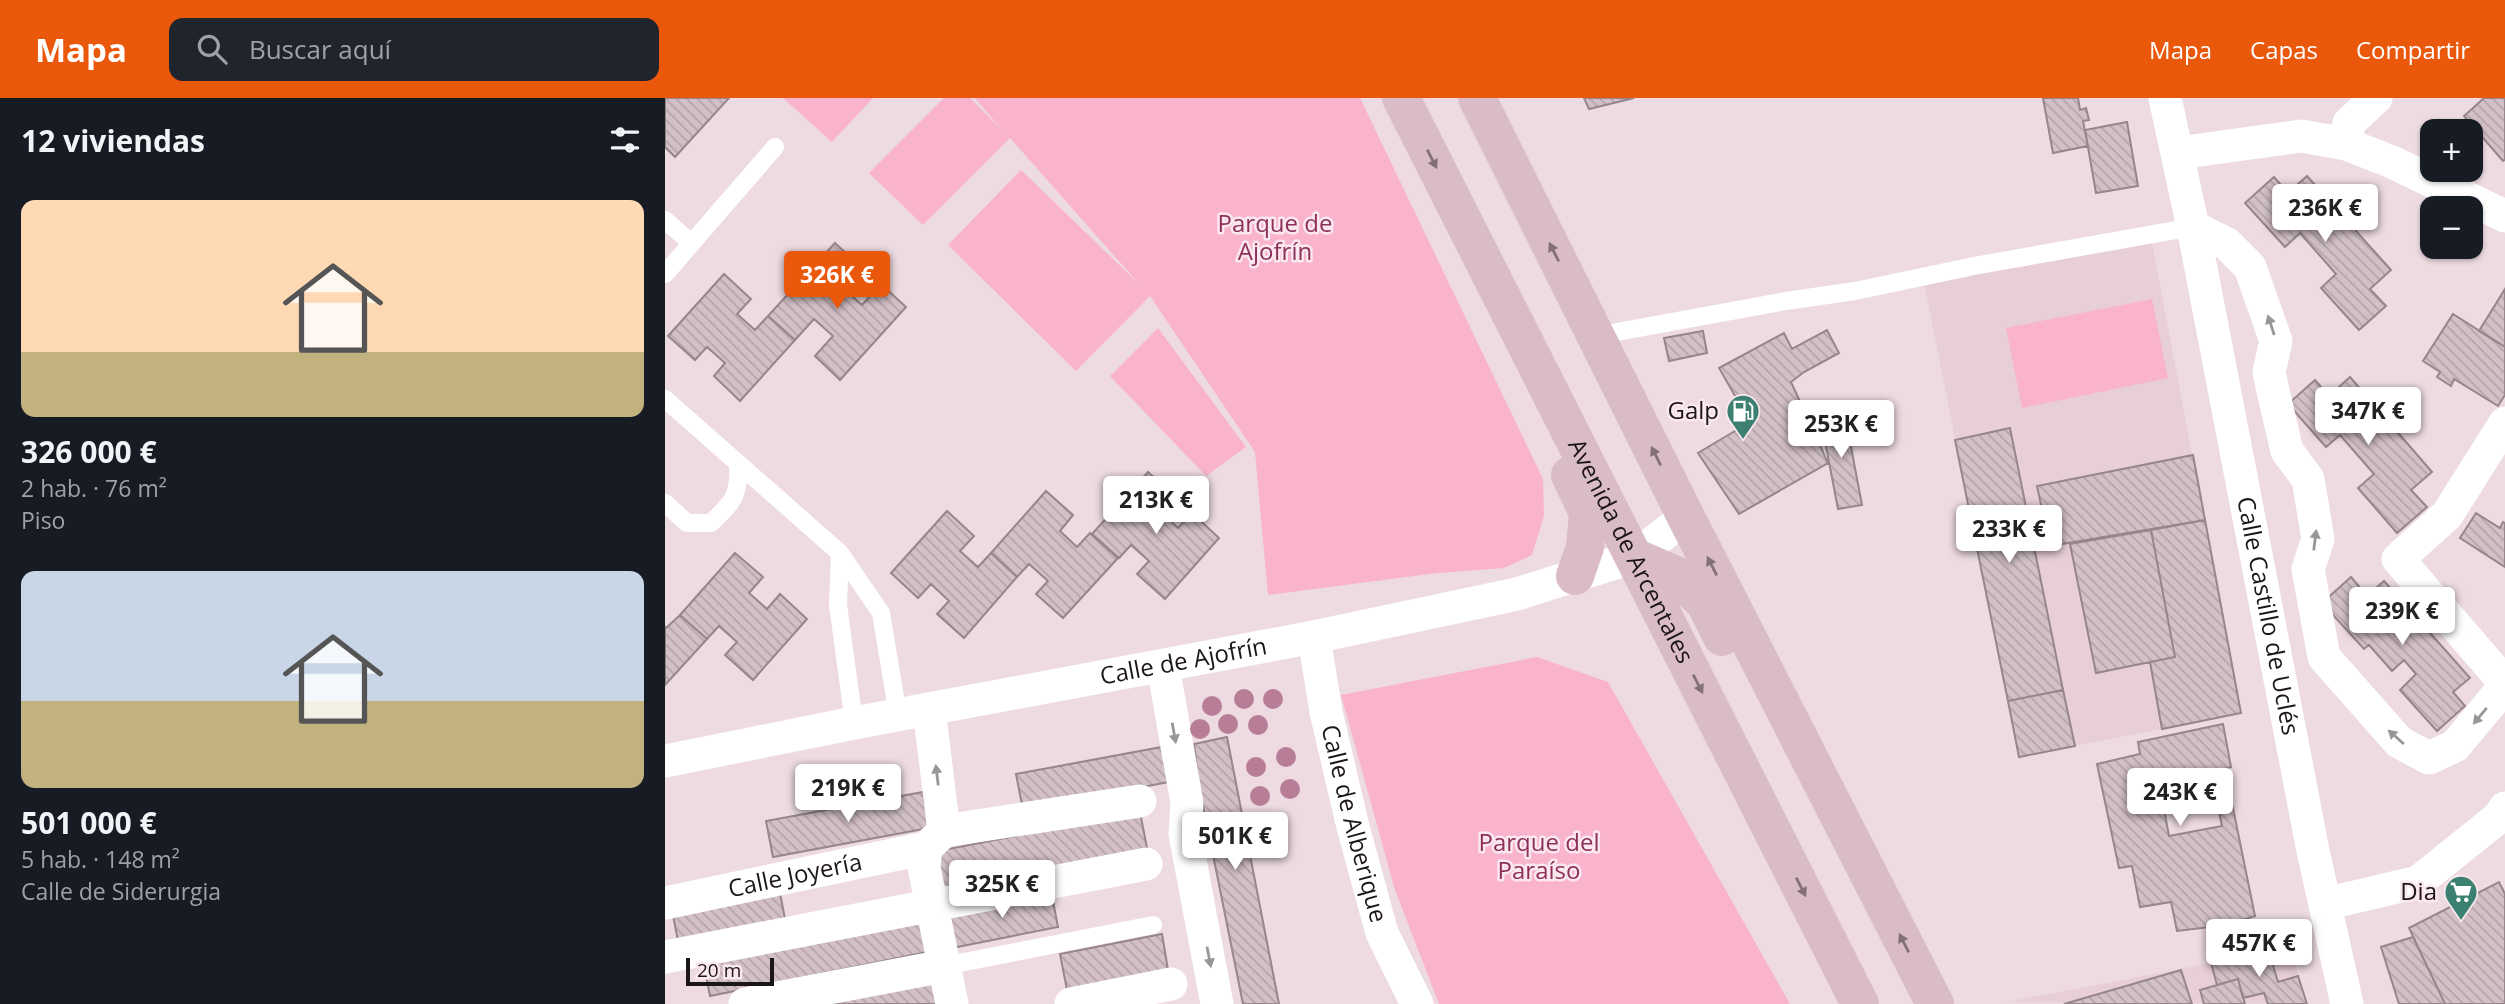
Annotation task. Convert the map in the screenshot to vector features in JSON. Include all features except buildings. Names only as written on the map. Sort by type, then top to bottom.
[{"type":"main road","name":"Avenida de Arcentales","points":[[1401,98],[1860,1004]]},
{"type":"main road","points":[[1477,98],[1686,517],[1935,1004]]},
{"type":"main road","points":[[1528,349],[1522,377],[1588,513],[1585,547],[1575,576]]},
{"type":"main road","points":[[1634,557],[1676,575],[1705,603],[1800,791],[1837,850],[1872,881]]},
{"type":"street","name":"Calle Castillo de Uclés","points":[[2165,98],[2193,227],[2313,851],[2347,1004]]},
{"type":"street","points":[[2346,144],[2349,123],[2376,98]]},
{"type":"street","points":[[2178,153],[2301,135],[2346,144],[2392,162],[2505,216]]},
{"type":"street","name":"Calle Castillo de Uclés","points":[[2193,227],[2227,244],[2250,268],[2276,341],[2270,372],[2273,391],[2287,451],[2308,479],[2318,539],[2308,569],[2324,657],[2399,742],[2428,758],[2455,746],[2505,684]]},
{"type":"street","points":[[2505,423],[2447,515],[2398,559],[2505,684]]},
{"type":"street","name":"Calle de Ajofrín","points":[[665,761],[1314,637],[1517,594],[1634,557],[1686,517]]},
{"type":"street","name":"Calle de Alberique","points":[[1314,637],[1326,712],[1382,933],[1417,1004]]},
{"type":"street","points":[[1163,666],[1187,803],[1185,834],[1217,1004]]},
{"type":"street","points":[[913,712],[935,839],[924,867],[952,1004]]},
{"type":"street","name":"Calle Joyería","points":[[665,903],[935,839],[1140,801]]},
{"type":"street","points":[[2325,904],[2418,882],[2503,815]]},
{"type":"street","points":[[665,957],[1146,864]]},
{"type":"street","points":[[745,1004],[807,998],[944,966]]},
{"type":"street","points":[[1071,1004],[1171,984]]},
{"type":"lane","points":[[665,274],[775,146]]},
{"type":"lane","points":[[665,220],[691,243]]},
{"type":"lane","points":[[1595,335],[1855,291],[1974,265],[2193,227]]},
{"type":"lane","points":[[665,399],[840,553],[881,613],[913,712]]},
{"type":"lane","points":[[665,503],[687,523],[712,523],[728,507],[740,485],[738,464]]},
{"type":"lane","points":[[840,553],[838,605],[854,723]]},
{"type":"lane","points":[[944,966],[1153,925]]},
{"type":"shaded area","points":[[2151,238],[2241,713],[2019,757],[1924,282]]},
{"type":"shaded area","points":[[2290,948],[2307,1004],[2007,1002],[2269,952]]},
{"type":"green space","points":[[783,98],[873,98],[832,142]]},
{"type":"green space","name":"Parque de Ajofrín","points":[[944,98],[970,98],[1002,130],[975,98],[1360,98],[1543,479],[1544,516],[1532,555],[1504,568],[1437,573],[1268,595],[1255,452],[1150,296],[1076,371],[948,245],[1021,170],[1140,285],[1010,138],[923,225],[869,173]]},
{"type":"green space","points":[[2152,299],[2168,378],[2022,408],[2006,328]]},
{"type":"green space","points":[[1158,328],[1246,447],[1206,476],[1110,376]]},
{"type":"green space","name":"Parque del Paraíso","points":[[1537,657],[1608,682],[1790,1004],[1439,1004],[1395,890],[1341,695]]},
{"type":"place","name":"Galp","points":[[1743,441]]},
{"type":"place","name":"Dia","points":[[2461,922]]}]
